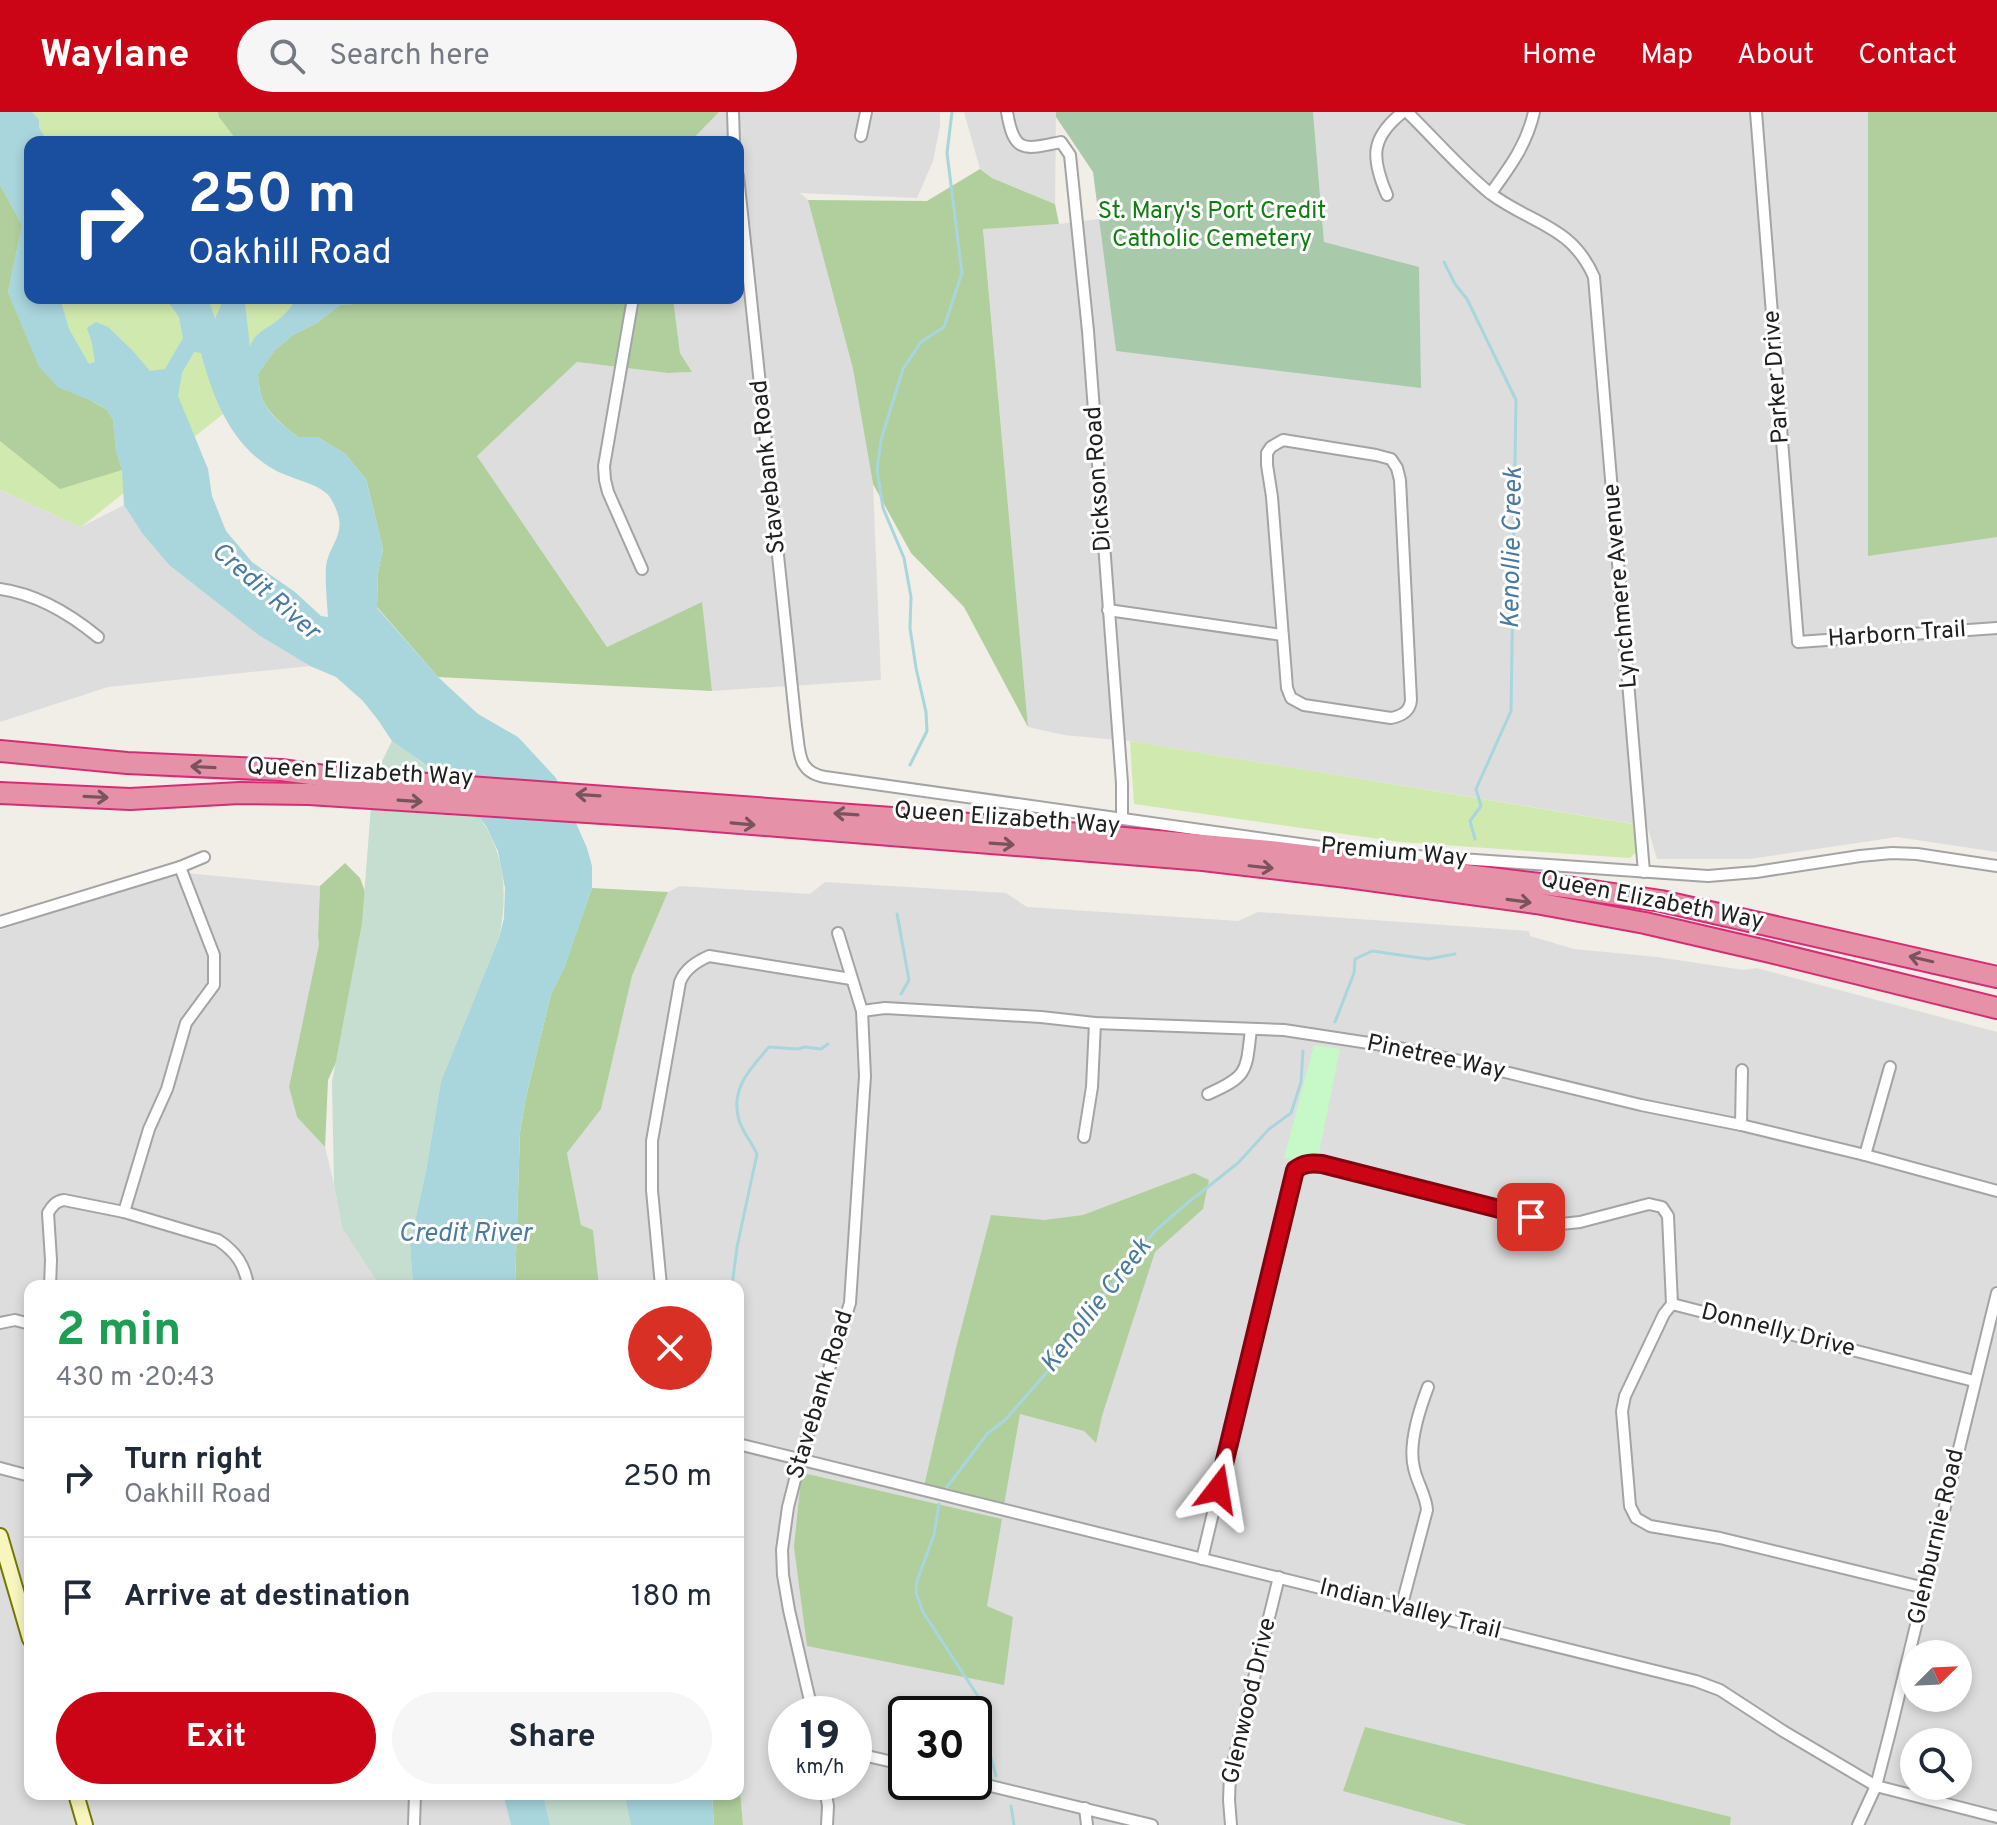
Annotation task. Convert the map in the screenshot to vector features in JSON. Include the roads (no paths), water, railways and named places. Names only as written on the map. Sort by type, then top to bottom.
[{"type":"highway","name":"Queen Elizabeth Way","points":[[0,751],[127,763],[281,770],[332,786]]},
{"type":"highway","name":"Queen Elizabeth Way","points":[[0,793],[130,799],[332,786],[666,809],[947,822],[1270,851],[1603,891],[1661,901],[1997,977]]},
{"type":"highway","name":"Queen Elizabeth Way","points":[[666,809],[1203,860],[1536,903],[1645,923],[1997,1008]]},
{"type":"highway","points":[[1966,1001],[1997,1016]]},
{"type":"main road","points":[[0,1536],[24,1618]]},
{"type":"main road","points":[[78,1800],[85,1825]]},
{"type":"street","points":[[733,112],[733,136]]},
{"type":"street","points":[[861,136],[866,112]]},
{"type":"street","name":"Dickson Road","points":[[1007,112],[1010,132],[1021,145],[1030,147],[1061,142],[1070,155],[1088,331],[1122,783],[1122,819]]},
{"type":"street","points":[[1387,195],[1378,173],[1376,149],[1389,123],[1405,112]]},
{"type":"street","name":"Lynchmere Avenue","points":[[1405,112],[1491,193],[1551,228],[1575,246],[1594,277],[1644,872]]},
{"type":"street","points":[[1491,193],[1525,142],[1534,112]]},
{"type":"street","name":"Parker Drive","points":[[1756,112],[1798,642]]},
{"type":"street","name":"Stavebank Road","points":[[744,232],[801,759]]},
{"type":"street","points":[[632,304],[604,466],[608,492],[642,569]]},
{"type":"street","points":[[1283,440],[1391,459],[1397,468],[1402,502],[1411,706],[1391,718],[1304,705],[1291,698],[1285,676],[1282,635],[1267,453],[1283,440]]},
{"type":"street","points":[[0,589],[43,601],[81,623],[98,637]]},
{"type":"street","points":[[1108,610],[1282,635]]},
{"type":"street","name":"Harborn Trail","points":[[1798,642],[1997,628]]},
{"type":"street","name":"Premium Way","points":[[801,759],[810,773],[825,777],[1374,853],[1708,876],[1892,853],[1997,866]]},
{"type":"street","points":[[0,922],[204,857]]},
{"type":"street","points":[[124,1212],[144,1141],[167,1089],[186,1023],[214,985],[214,955],[180,867]]},
{"type":"street","name":"Stavebank Road","points":[[809,1696],[789,1610],[782,1550],[788,1507],[800,1460],[850,1303],[865,1076],[862,1011],[838,933]]},
{"type":"street","points":[[660,1280],[652,1190],[652,1141],[683,973],[709,956],[851,979]]},
{"type":"street","name":"Pinetree Way","points":[[862,1011],[885,1008],[1095,1023],[1284,1030],[1395,1047],[1641,1105],[1741,1125],[1997,1191]]},
{"type":"street","points":[[1084,1137],[1092,1087],[1095,1023]]},
{"type":"street","points":[[1208,1094],[1239,1078],[1245,1069],[1251,1029]]},
{"type":"street","points":[[1865,1155],[1890,1067]]},
{"type":"street","points":[[1741,1125],[1742,1070]]},
{"type":"street","points":[[1202,1559],[1295,1170],[1301,1165],[1322,1164],[1561,1224],[1649,1204],[1662,1207],[1668,1216],[1672,1304]]},
{"type":"street","points":[[50,1280],[48,1213],[51,1207],[64,1200],[124,1212],[218,1240],[239,1258],[247,1280]]},
{"type":"street","name":"Glenburnie Road","points":[[1858,1825],[1876,1786],[1997,1293]]},
{"type":"street","name":"Donnelly Drive","points":[[1925,1588],[1720,1538],[1650,1526],[1636,1518],[1630,1506],[1622,1411],[1625,1396],[1664,1314],[1672,1304],[1974,1381]]},
{"type":"street","points":[[0,1323],[15,1320],[24,1322]]},
{"type":"street","points":[[1401,1608],[1427,1510],[1412,1451],[1421,1405],[1428,1387]]},
{"type":"street","name":"Indian Valley Trail","points":[[744,1446],[1696,1681],[1720,1690],[1876,1786],[1997,1817]]},
{"type":"street","points":[[0,1468],[24,1474]]},
{"type":"street","name":"Glenwood Drive","points":[[1231,1825],[1230,1775],[1279,1577]]},
{"type":"street","points":[[992,1786],[1152,1825]]},
{"type":"street","points":[[414,1825],[415,1800]]},
{"type":"street","points":[[827,1800],[827,1825]]},
{"type":"street","points":[[1085,1808],[1087,1825]]},
{"type":"water","name":"Credit River","points":[[0,112],[32,112],[39,120],[39,128],[44,136],[24,136],[24,304],[62,304],[69,329],[89,364],[95,362],[87,328],[96,322],[108,327],[150,371],[165,369],[183,338],[179,317],[169,304],[210,304],[215,319],[221,304],[245,304],[250,347],[258,334],[282,317],[293,304],[356,304],[340,305],[275,350],[258,374],[263,402],[276,419],[298,437],[317,437],[344,453],[366,479],[383,549],[378,572],[377,608],[438,677],[478,714],[518,737],[556,778],[592,866],[592,888],[564,969],[551,994],[526,1097],[520,1132],[515,1280],[413,1280],[410,1244],[441,1081],[499,938],[504,918],[505,888],[498,851],[486,826],[465,799],[392,741],[363,701],[336,677],[310,666],[260,636],[169,565],[142,533],[124,505],[122,470],[116,451],[113,420],[107,410],[96,403],[58,387],[39,367],[8,292],[22,225],[0,185]],"holes":[[[194,352],[201,353],[211,387],[226,419],[247,448],[275,470],[321,489],[334,505],[340,526],[326,567],[328,617],[321,616],[295,592],[252,562],[226,531],[212,496],[208,469],[178,396],[182,373]]]},
{"type":"water","points":[[505,1800],[544,1800],[550,1825],[511,1825]]},
{"type":"water","points":[[625,1800],[712,1800],[714,1825],[631,1825]]},
{"type":"waterway","points":[[910,765],[927,731],[926,712],[910,628],[911,597],[904,558],[883,508],[877,470],[881,440],[903,369],[921,342],[944,327],[962,273],[947,153],[952,112]]},
{"type":"waterway","name":"Kenollie Creek","points":[[1444,262],[1467,299],[1516,400],[1511,711],[1476,789],[1481,806],[1470,821],[1475,839]]},
{"type":"waterway","points":[[897,914],[909,980],[901,994]]},
{"type":"waterway","name":"Kenollie Creek","points":[[1335,1022],[1354,973],[1355,959],[1372,951],[1428,959],[1455,954]]},
{"type":"waterway","points":[[733,1280],[757,1154],[739,1120],[737,1099],[740,1089],[769,1047],[821,1049],[828,1044]]},
{"type":"waterway","name":"Kenollie Creek","points":[[944,1491],[987,1434],[1005,1420],[1055,1363],[1072,1329],[1091,1311],[1155,1231],[1238,1163],[1269,1129],[1291,1113],[1301,1082],[1303,1051]]},
{"type":"waterway","name":"Kenollie Creek","points":[[939,1504],[934,1535],[917,1581],[916,1593],[923,1612],[983,1704],[987,1743],[996,1776]]},
{"type":"waterway","name":"Kenollie Creek","points":[[1011,1806],[1014,1825]]},
{"type":"park label","name":"St. Mary's Port Credit Catholic Cemetery","points":[[1212,226]]}]
